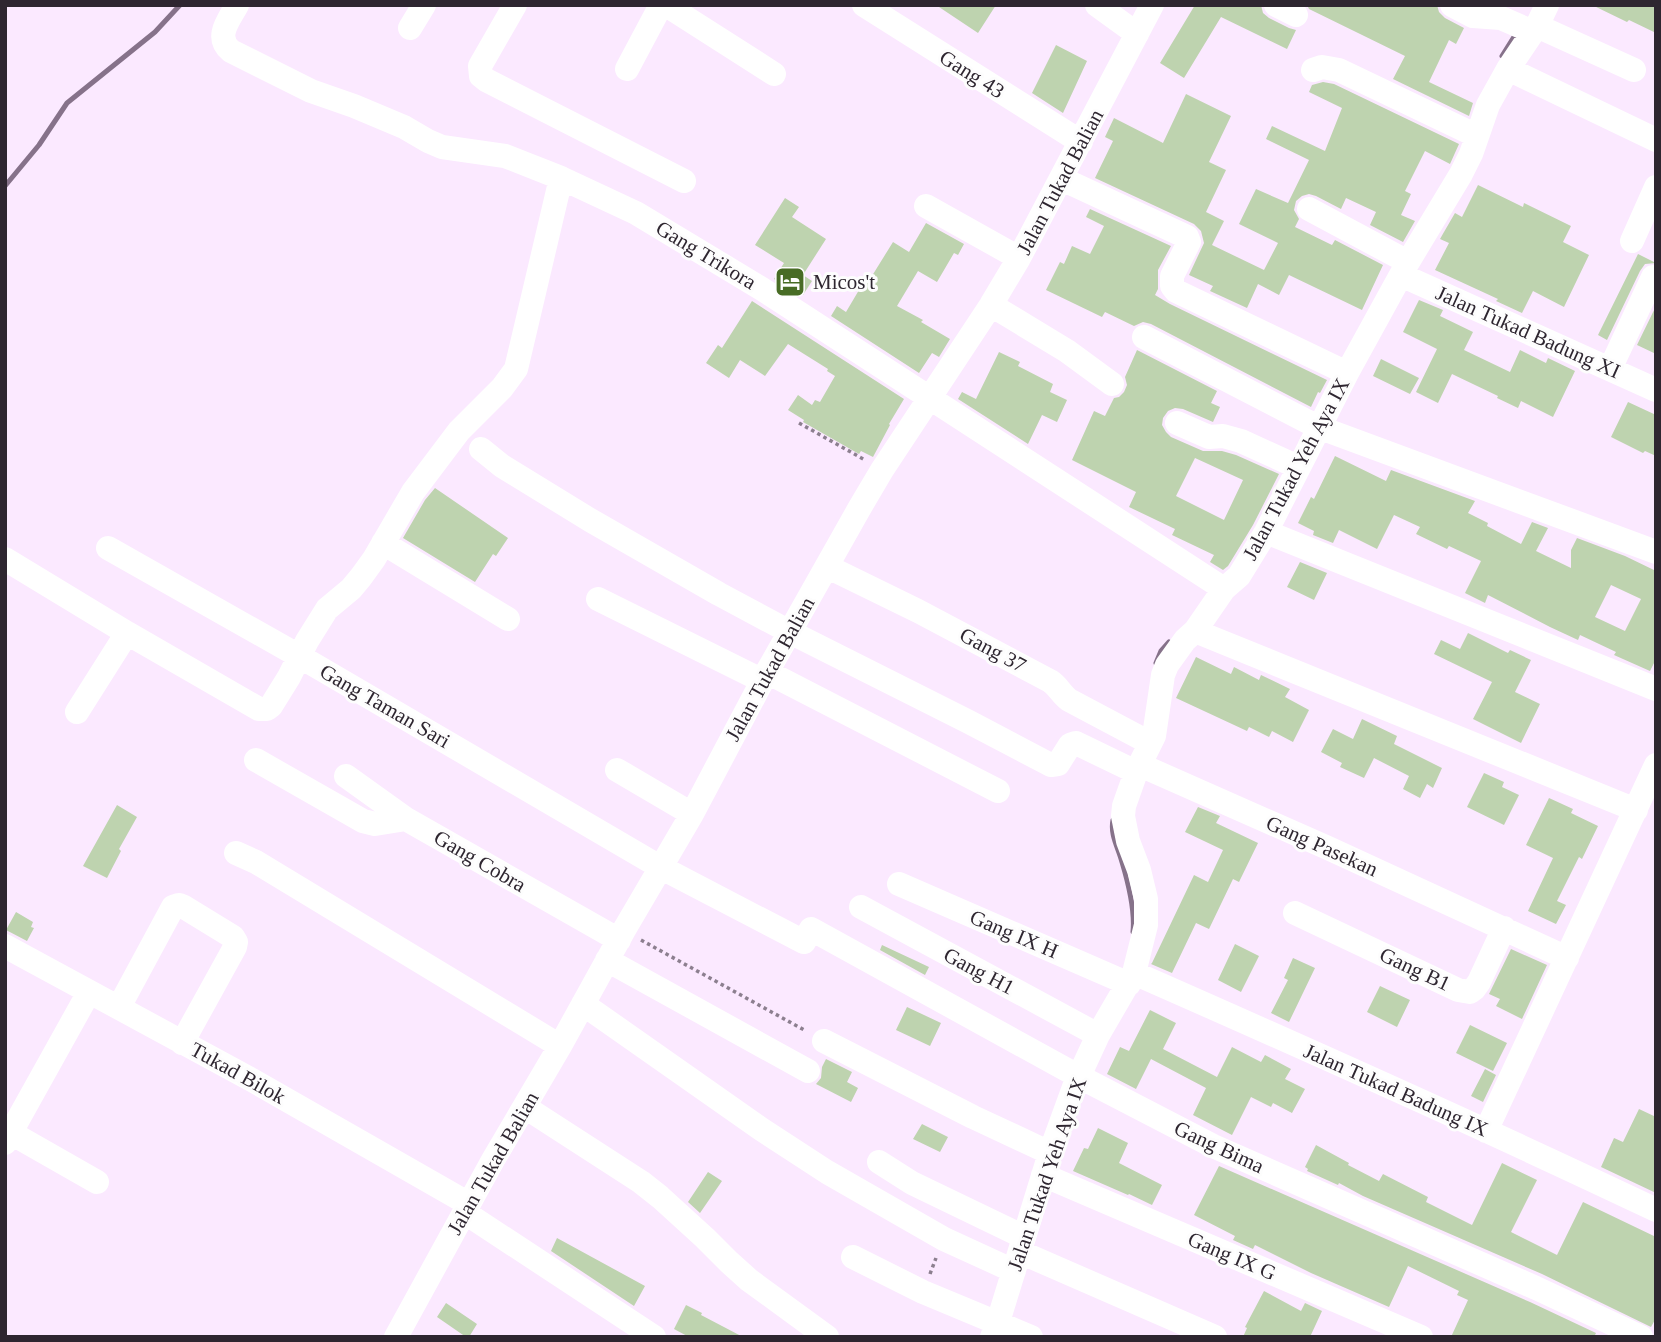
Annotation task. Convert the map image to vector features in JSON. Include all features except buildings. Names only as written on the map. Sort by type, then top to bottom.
[{"type":"street","name":"Gang Trikora","points":[[237,5],[223,31],[224,43],[231,51],[311,91],[404,127],[442,147],[505,156],[561,178],[636,213],[762,289],[1224,589]]},
{"type":"street","points":[[410,28],[424,5]]},
{"type":"street","points":[[515,5],[480,66],[481,76],[684,181]]},
{"type":"street","points":[[626,69],[664,5],[774,74]]},
{"type":"street","name":"Gang 43","points":[[864,5],[1081,142]]},
{"type":"street","points":[[1097,5],[1137,34]]},
{"type":"street","name":"Jalan Tukad Balian","points":[[396,1337],[466,1208],[692,814],[789,632],[882,470],[1019,258],[1152,5]]},
{"type":"street","points":[[1452,5],[1473,16],[1539,21],[1634,70]]},
{"type":"street","name":"Jalan Tukad Yeh Aya IX","points":[[995,1330],[1046,1164],[1078,1076],[1098,1035],[1132,979],[1146,925],[1146,898],[1123,816],[1127,794],[1154,736],[1163,675],[1175,652],[1195,631],[1224,589],[1239,576],[1266,532],[1318,427],[1404,268],[1461,174],[1488,106],[1539,21]]},
{"type":"street","points":[[1313,70],[1322,67],[1339,70],[1477,136]]},
{"type":"street","points":[[1508,69],[1656,140]]},
{"type":"street","points":[[5,559],[259,709],[267,709],[289,677],[327,608],[351,589],[361,577],[413,492],[459,431],[502,388],[516,369],[561,178]]},
{"type":"street","points":[[1062,179],[1187,237],[1189,242],[1172,276],[1172,286],[1176,291],[1347,373]]},
{"type":"street","points":[[1632,241],[1656,187]]},
{"type":"street","points":[[926,206],[1019,258]]},
{"type":"street","name":"Jalan Tukad Badung XI","points":[[1309,209],[1404,268],[1656,390]]},
{"type":"street","points":[[1611,369],[1653,277]]},
{"type":"street","points":[[991,305],[1067,351],[1112,384]]},
{"type":"street","points":[[1144,337],[1318,427],[1656,552]]},
{"type":"street","points":[[1177,423],[1209,437],[1223,436],[1241,441],[1298,467]]},
{"type":"street","points":[[481,449],[502,466],[610,532],[789,632],[1051,765],[1060,762],[1075,743],[1142,760]]},
{"type":"street","points":[[1266,532],[1656,689]]},
{"type":"street","points":[[383,543],[508,619]]},
{"type":"street","name":"Gang Taman Sari","points":[[108,548],[660,867],[804,942],[811,929]]},
{"type":"street","name":"Gang 37","points":[[828,566],[1050,681],[1142,760]]},
{"type":"street","points":[[598,599],[765,676],[998,791]]},
{"type":"street","points":[[1195,631],[1636,810]]},
{"type":"street","points":[[77,712],[127,633]]},
{"type":"street","points":[[256,760],[363,821],[375,824],[406,819]]},
{"type":"street","name":"Gang Pasekan","points":[[1142,760],[1567,958]]},
{"type":"street","points":[[1486,1131],[1656,765]]},
{"type":"street","points":[[617,770],[692,814]]},
{"type":"street","name":"Gang Cobra","points":[[346,776],[406,819],[617,944],[808,1072]]},
{"type":"street","points":[[236,852],[560,1046]]},
{"type":"street","name":"Gang IX H","points":[[899,884],[1132,979]]},
{"type":"street","points":[[119,1007],[173,907],[184,907],[233,937],[236,942],[182,1042]]},
{"type":"street","name":"Gang H1","points":[[861,907],[1098,1035]]},
{"type":"street","name":"Gang B1","points":[[1295,914],[1458,989],[1470,992],[1479,982],[1504,928]]},
{"type":"street","name":"Gang Bima","points":[[811,929],[1078,1076],[1213,1146],[1641,1337]]},
{"type":"street","name":"Tukad Bilok","points":[[5,946],[358,1139],[466,1208],[654,1337]]},
{"type":"street","name":"Jalan Tukad Badung IX","points":[[1132,979],[1310,1050],[1656,1210]]},
{"type":"street","points":[[89,992],[8,1138],[97,1182]]},
{"type":"street","points":[[583,1004],[794,1151],[944,1239],[1019,1253]]},
{"type":"street","name":"Gang IX G","points":[[824,1041],[973,1117],[1046,1164],[1421,1337]]},
{"type":"street","points":[[525,1107],[660,1197],[739,1271],[827,1337]]},
{"type":"street","points":[[880,1162],[1019,1253],[1215,1337]]},
{"type":"street","points":[[853,1257],[995,1330],[1031,1337]]},
{"type":"path","points":[[799,423],[872,464]]},
{"type":"path","points":[[617,944],[824,1041]]},
{"type":"path","points":[[923,1292],[944,1239]]},
{"type":"waterway","points":[[5,186],[39,145],[67,103],[155,32],[180,5]]},
{"type":"waterway","points":[[1502,56],[1517,32]]},
{"type":"waterway","points":[[1156,663],[1169,642]]},
{"type":"waterway","points":[[1113,820],[1113,836],[1131,897],[1133,932]]},
{"type":"place","name":"Micos't","points":[[790,282]]}]
